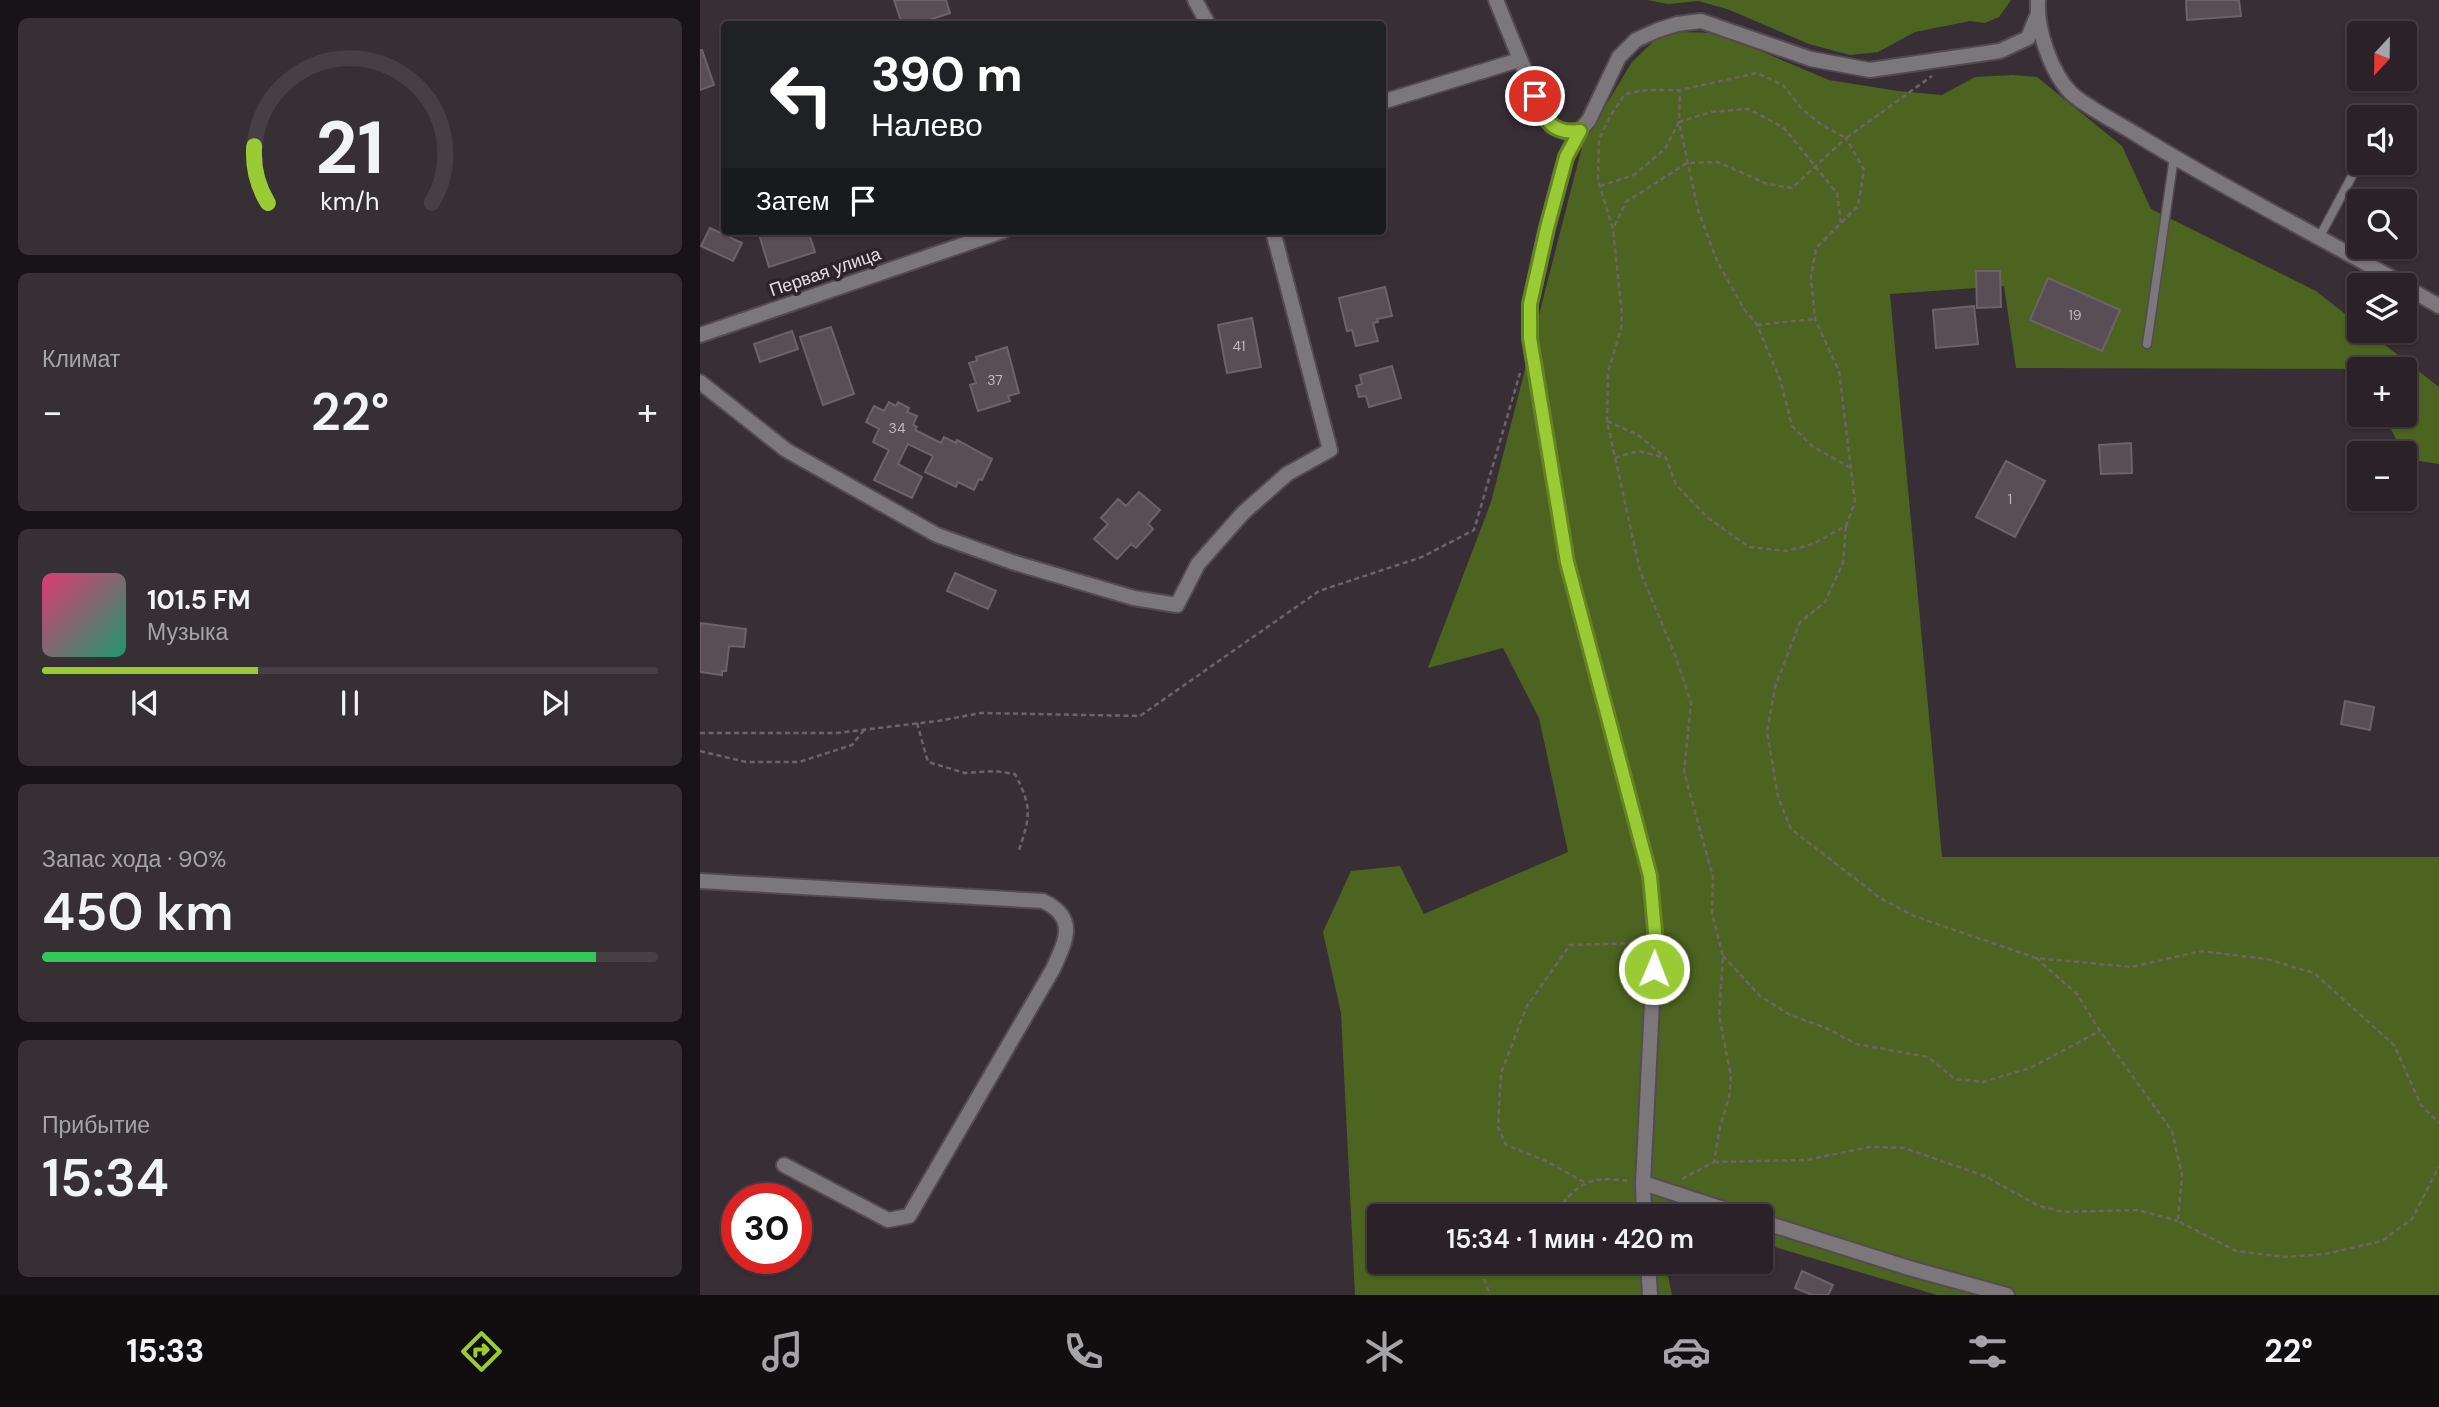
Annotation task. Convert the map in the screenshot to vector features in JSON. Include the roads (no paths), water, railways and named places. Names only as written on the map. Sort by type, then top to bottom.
[{"type":"street","points":[[1195,0],[1206,21]]},
{"type":"street","points":[[1496,0],[1542,113],[1552,126],[1566,132],[1580,131]]},
{"type":"street","points":[[1644,1204],[1656,943],[1650,876],[1567,562],[1530,338],[1530,304],[1566,157],[1589,120],[1619,57],[1636,40],[1658,30],[1701,21],[1811,59],[1870,70],[2000,51],[2017,45],[2028,38],[2037,16],[2038,0]]},
{"type":"street","points":[[2037,16],[2053,68],[2071,94],[2174,157],[2382,273]]},
{"type":"street","points":[[1386,101],[1519,60]]},
{"type":"street","name":"Первая улица","points":[[700,335],[991,235]]},
{"type":"street","points":[[700,382],[786,450],[937,535],[1012,562],[1134,598],[1177,605],[1198,564],[1243,513],[1287,474],[1331,450],[1274,235]]},
{"type":"street","points":[[2417,293],[2439,306]]},
{"type":"street","points":[[700,881],[1043,901],[1058,908],[1065,919],[1065,941],[1053,969],[909,1216],[888,1220],[784,1165]]},
{"type":"street","points":[[1643,1183],[1708,1204]]},
{"type":"street","points":[[1773,1225],[1909,1268],[2007,1295]]},
{"type":"street","points":[[1649,1274],[1650,1295]]},
{"type":"lane","points":[[2147,344],[2174,157]]},
{"type":"lane","points":[[2320,236],[2353,175]]}]
